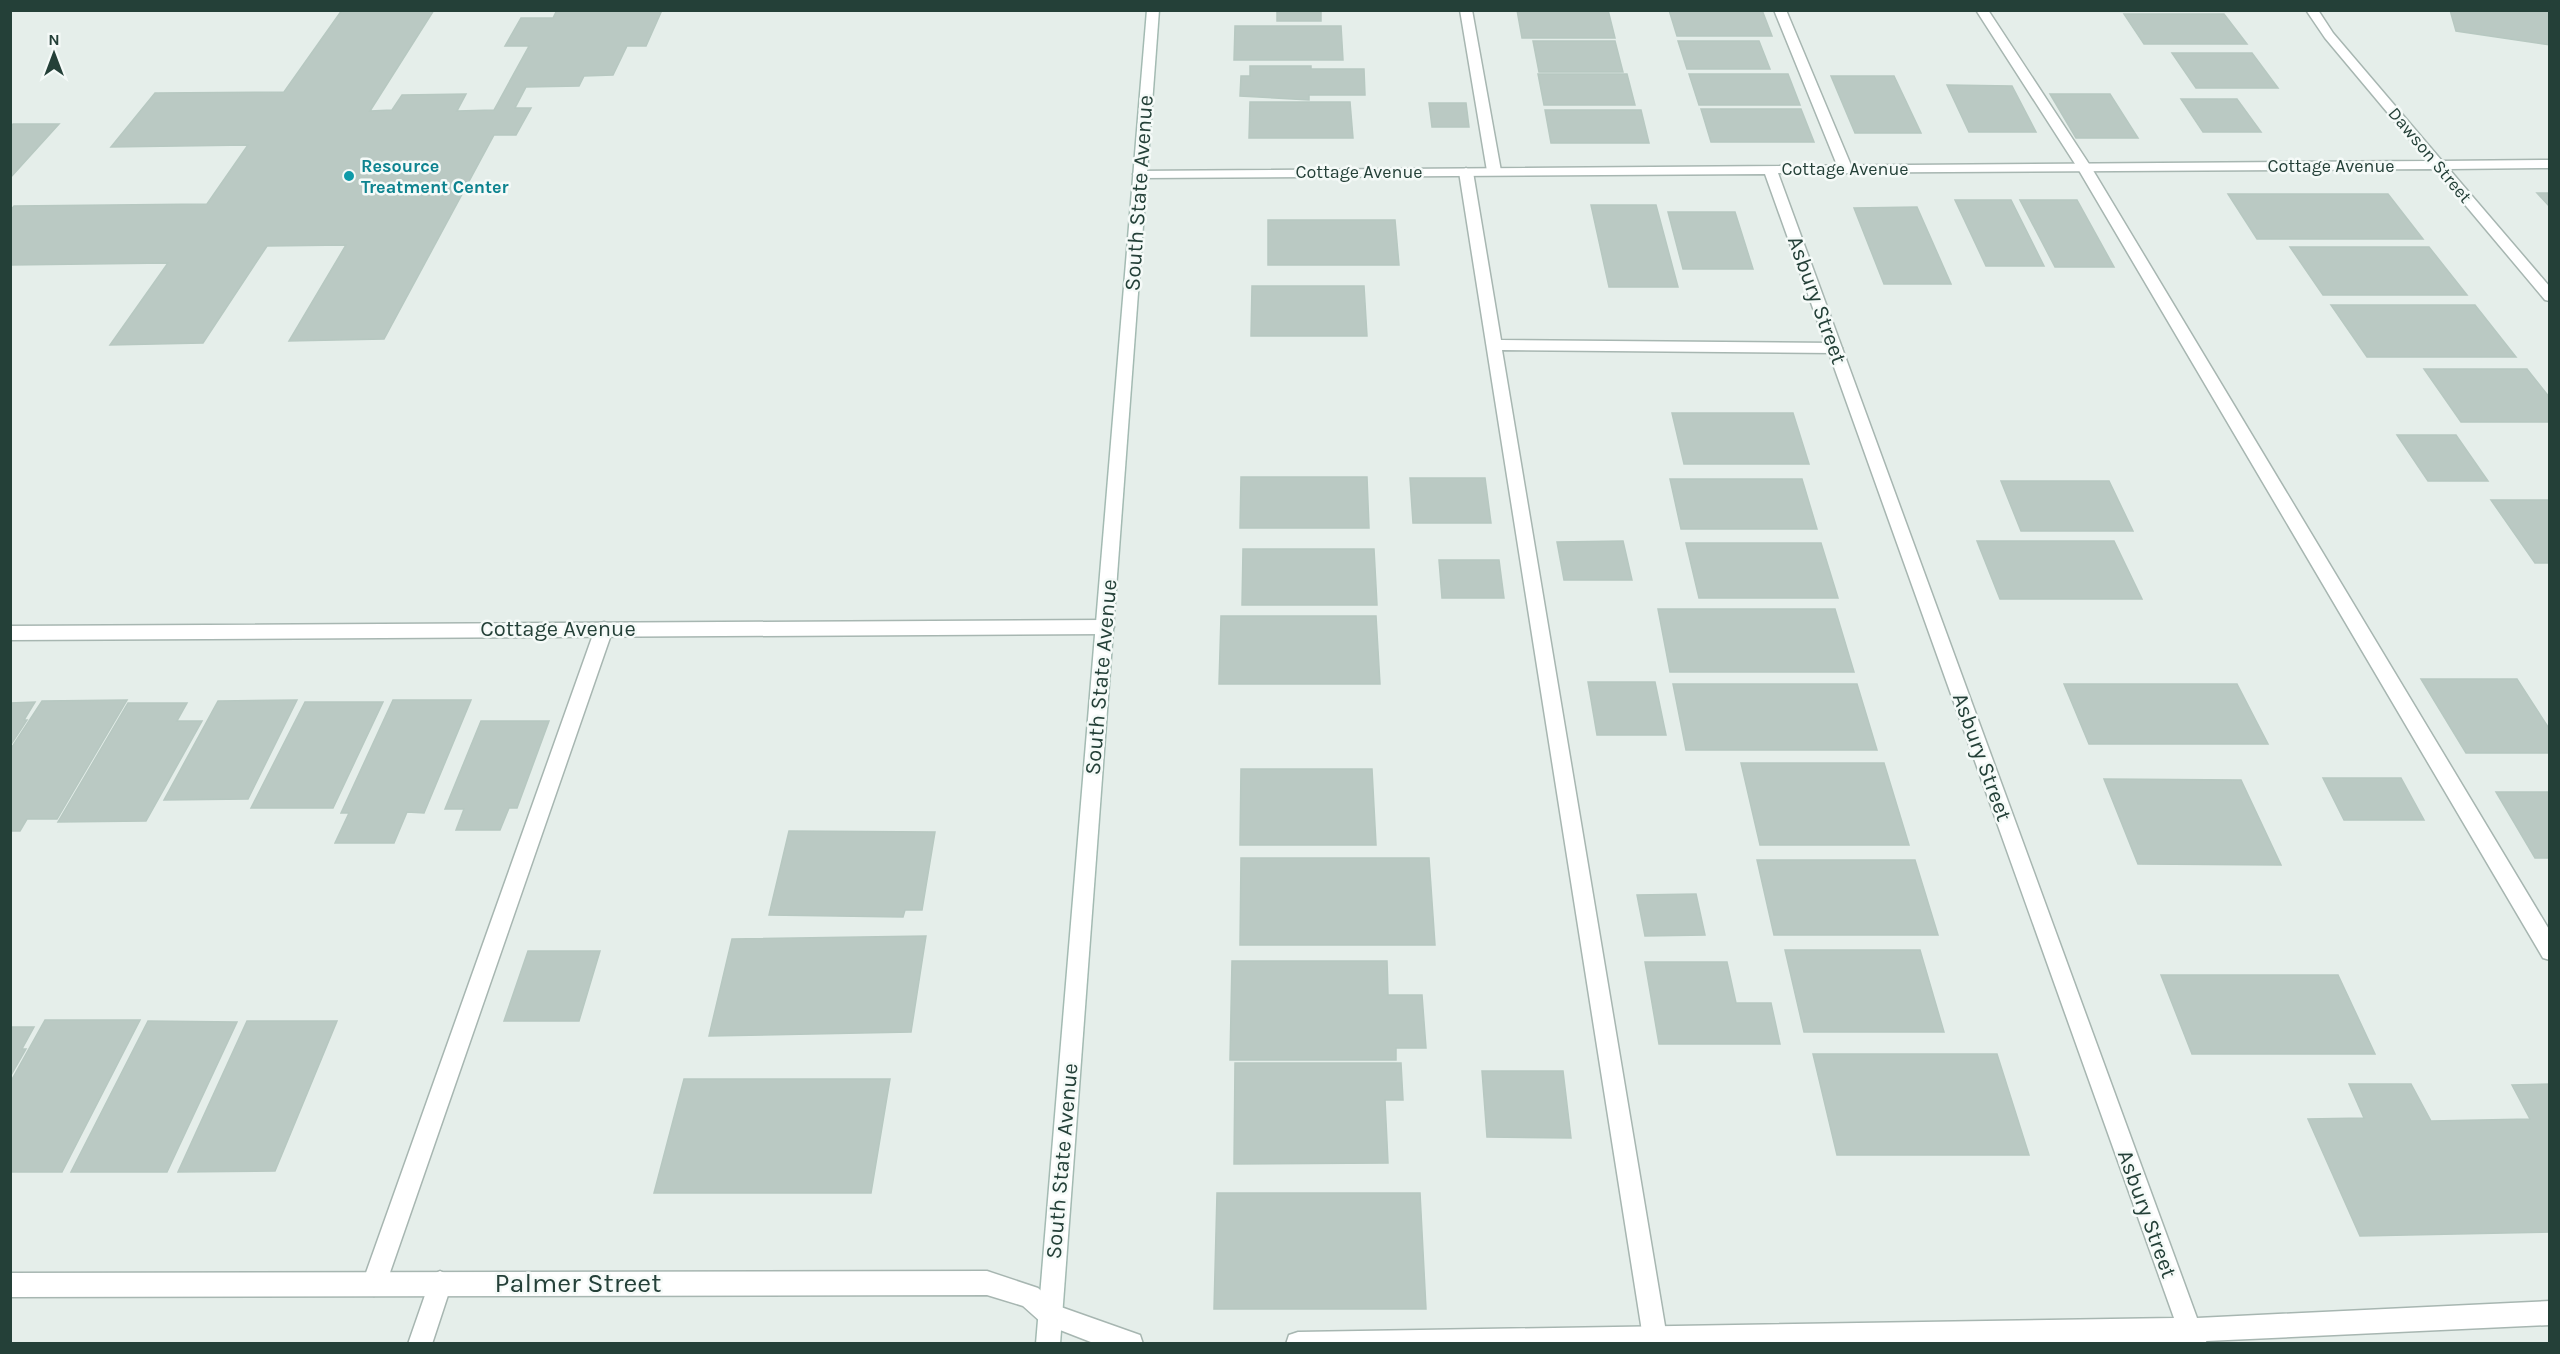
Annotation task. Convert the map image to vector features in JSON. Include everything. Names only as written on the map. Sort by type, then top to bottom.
[{"type":"street","name":"South State Avenue","points":[[1048,1344],[1154,10]]},
{"type":"street","points":[[1466,10],[1494,171]]},
{"type":"street","points":[[1780,10],[1846,170]]},
{"type":"street","points":[[1982,10],[2084,167],[2550,951]]},
{"type":"street","name":"Dawson Street","points":[[2312,10],[2438,165],[2550,297]]},
{"type":"street","name":"Cottage Avenue","points":[[1140,174],[2550,164]]},
{"type":"street","name":"Asbury Street","points":[[1770,170],[2192,1337]]},
{"type":"street","points":[[1466,172],[1655,1342]]},
{"type":"street","points":[[1494,345],[1835,348]]},
{"type":"street","name":"Cottage Avenue","points":[[10,633],[1105,627]]},
{"type":"street","points":[[374,1284],[604,629]]},
{"type":"street","points":[[420,1344],[440,1283]]},
{"type":"street","name":"Palmer Street","points":[[10,1285],[987,1283],[1030,1296],[1050,1315],[1131,1344]]},
{"type":"street","points":[[1298,1344],[2192,1337],[2550,1313]]},
{"type":"building","name":"Resource Treatment Center","points":[[342,10],[434,10],[370,111],[392,110],[402,95],[466,94],[457,111],[494,110],[529,46],[505,46],[521,18],[553,18],[557,10],[662,10],[646,46],[627,46],[613,75],[584,76],[579,86],[526,87],[515,108],[531,108],[516,135],[494,135],[384,339],[289,341],[346,245],[267,246],[203,343],[110,345],[168,263],[10,265],[10,211],[14,206],[207,204],[248,145],[111,147],[155,93],[284,92]]},
{"type":"building","points":[[1277,10],[1321,10],[1321,21],[1277,21]]},
{"type":"building","points":[[1517,10],[1608,10],[1615,38],[1522,38]]},
{"type":"building","points":[[1669,10],[1762,10],[1772,36],[1677,36]]},
{"type":"building","points":[[2450,10],[2550,11],[2550,45],[2456,31]]},
{"type":"building","points":[[2124,14],[2224,14],[2247,44],[2144,44]]},
{"type":"building","points":[[1235,26],[1341,26],[1343,60],[1234,60]]},
{"type":"building","points":[[1533,41],[1615,41],[1623,72],[1539,72]]},
{"type":"building","points":[[1678,41],[1759,41],[1770,69],[1687,69]]},
{"type":"building","points":[[2172,53],[2252,53],[2278,88],[2196,88]]},
{"type":"building","points":[[1250,66],[1364,69],[1365,95],[1309,95],[1309,100],[1240,96],[1241,76],[1250,76]]},
{"type":"building","points":[[1538,74],[1627,74],[1635,105],[1544,105]]},
{"type":"building","points":[[1689,74],[1788,74],[1800,105],[1699,105]]},
{"type":"building","points":[[1831,76],[1894,76],[1921,133],[1855,133]]},
{"type":"building","points":[[1947,85],[2012,86],[2036,132],[1969,132]]},
{"type":"building","points":[[2050,94],[2110,94],[2138,138],[2076,138]]},
{"type":"building","points":[[2181,99],[2237,99],[2261,132],[2203,132]]},
{"type":"building","points":[[1250,102],[1350,102],[1353,138],[1249,138]]},
{"type":"building","points":[[1429,103],[1466,103],[1469,127],[1432,127]]},
{"type":"building","points":[[1701,109],[1801,109],[1814,142],[1711,142]]},
{"type":"building","points":[[1545,110],[1641,110],[1649,143],[1551,143]]},
{"type":"building","points":[[13,124],[59,124],[10,178],[10,127]]},
{"type":"building","points":[[2537,193],[2550,193],[2550,207]]},
{"type":"building","points":[[2228,194],[2388,194],[2423,239],[2257,239]]},
{"type":"building","points":[[1955,200],[2011,200],[2044,266],[1986,266]]},
{"type":"building","points":[[2020,200],[2077,200],[2114,267],[2055,267]]},
{"type":"building","points":[[1591,205],[1656,205],[1678,287],[1609,287]]},
{"type":"building","points":[[1917,207],[1951,284],[1884,284],[1854,208]]},
{"type":"building","points":[[1668,212],[1735,212],[1753,269],[1683,269]]},
{"type":"building","points":[[1268,220],[1395,220],[1399,265],[1268,265]]},
{"type":"building","points":[[2290,247],[2429,247],[2467,295],[2323,295]]},
{"type":"building","points":[[1252,286],[1364,286],[1367,336],[1251,336]]},
{"type":"building","points":[[2331,305],[2475,305],[2516,357],[2367,357]]},
{"type":"building","points":[[2424,369],[2527,369],[2550,398],[2550,422],[2461,422]]},
{"type":"building","points":[[1672,413],[1793,413],[1809,464],[1684,464]]},
{"type":"building","points":[[2397,435],[2456,435],[2488,481],[2428,481]]},
{"type":"building","points":[[1241,477],[1367,477],[1369,528],[1240,528]]},
{"type":"building","points":[[1410,478],[1485,478],[1491,523],[1413,523]]},
{"type":"building","points":[[1670,479],[1802,479],[1817,529],[1681,529]]},
{"type":"building","points":[[2001,481],[2109,481],[2133,531],[2021,531]]},
{"type":"building","points":[[2491,500],[2550,500],[2550,563],[2535,563]]},
{"type":"building","points":[[1623,541],[1632,580],[1564,580],[1557,542]]},
{"type":"building","points":[[1977,541],[2114,541],[2142,599],[2000,599]]},
{"type":"building","points":[[1686,543],[1821,543],[1838,598],[1699,598]]},
{"type":"building","points":[[1243,549],[1374,549],[1377,605],[1242,605]]},
{"type":"building","points":[[1439,560],[1499,560],[1504,598],[1442,598]]},
{"type":"building","points":[[1658,609],[1835,609],[1854,672],[1670,672]]},
{"type":"building","points":[[1221,616],[1376,616],[1380,684],[1219,684]]},
{"type":"building","points":[[2421,679],[2517,679],[2550,730],[2550,753],[2466,753]]},
{"type":"building","points":[[1588,682],[1655,682],[1666,735],[1597,735]]},
{"type":"building","points":[[1673,684],[1857,684],[1877,750],[1686,750]]},
{"type":"building","points":[[2064,684],[2237,684],[2268,744],[2089,744]]},
{"type":"building","points":[[127,700],[57,819],[27,819],[20,831],[10,831],[10,750],[42,701]]},
{"type":"building","points":[[297,700],[248,799],[164,800],[218,701]]},
{"type":"building","points":[[393,700],[471,700],[424,813],[407,812],[394,843],[335,843],[349,813],[341,813]]},
{"type":"building","points":[[35,702],[24,720],[27,720],[10,746],[10,703]]},
{"type":"building","points":[[305,702],[383,702],[333,808],[251,808]]},
{"type":"building","points":[[128,703],[187,703],[177,721],[202,721],[146,821],[58,822]]},
{"type":"building","points":[[481,721],[549,721],[517,808],[509,808],[500,830],[456,830],[464,809],[445,809]]},
{"type":"building","points":[[1741,763],[1884,763],[1909,845],[1760,845]]},
{"type":"building","points":[[1241,769],[1372,769],[1376,845],[1240,845]]},
{"type":"building","points":[[2323,778],[2401,778],[2424,820],[2344,820]]},
{"type":"building","points":[[2104,779],[2241,780],[2281,865],[2138,864]]},
{"type":"building","points":[[2496,792],[2550,792],[2550,858],[2535,858]]},
{"type":"building","points":[[789,831],[935,832],[922,910],[905,910],[903,917],[769,915]]},
{"type":"building","points":[[1241,858],[1429,858],[1435,945],[1240,945]]},
{"type":"building","points":[[1757,860],[1915,860],[1938,935],[1774,935]]},
{"type":"building","points":[[1696,894],[1705,935],[1645,936],[1637,895]]},
{"type":"building","points":[[926,936],[911,1032],[709,1036],[732,939]]},
{"type":"building","points":[[1785,950],[1920,950],[1944,1032],[1804,1032]]},
{"type":"building","points":[[528,951],[600,951],[579,1021],[504,1021]]},
{"type":"building","points":[[1232,961],[1387,961],[1388,995],[1422,995],[1426,1048],[1396,1048],[1396,1060],[1230,1060]]},
{"type":"building","points":[[1645,962],[1727,962],[1736,1003],[1771,1003],[1780,1044],[1659,1044]]},
{"type":"building","points":[[2161,975],[2338,975],[2375,1054],[2192,1054]]},
{"type":"building","points":[[45,1020],[140,1020],[62,1172],[10,1172],[10,1083]]},
{"type":"building","points":[[148,1021],[237,1022],[167,1172],[71,1172]]},
{"type":"building","points":[[247,1021],[337,1021],[275,1171],[178,1172]]},
{"type":"building","points":[[10,1027],[34,1027],[22,1049],[26,1049],[10,1077]]},
{"type":"building","points":[[1813,1054],[1997,1054],[2029,1155],[1837,1155]]},
{"type":"building","points":[[1235,1063],[1401,1063],[1403,1100],[1385,1100],[1388,1163],[1234,1164]]},
{"type":"building","points":[[1482,1071],[1563,1071],[1571,1138],[1487,1137]]},
{"type":"building","points":[[684,1079],[890,1079],[871,1193],[654,1193]]},
{"type":"building","points":[[2349,1084],[2411,1084],[2431,1121],[2530,1119],[2512,1085],[2550,1084],[2550,1232],[2360,1236],[2308,1119],[2364,1118]]},
{"type":"building","points":[[1217,1193],[1420,1193],[1426,1309],[1214,1309]]},
{"type":"place","name":"Resource Treatment Center","points":[[349,176]]}]
